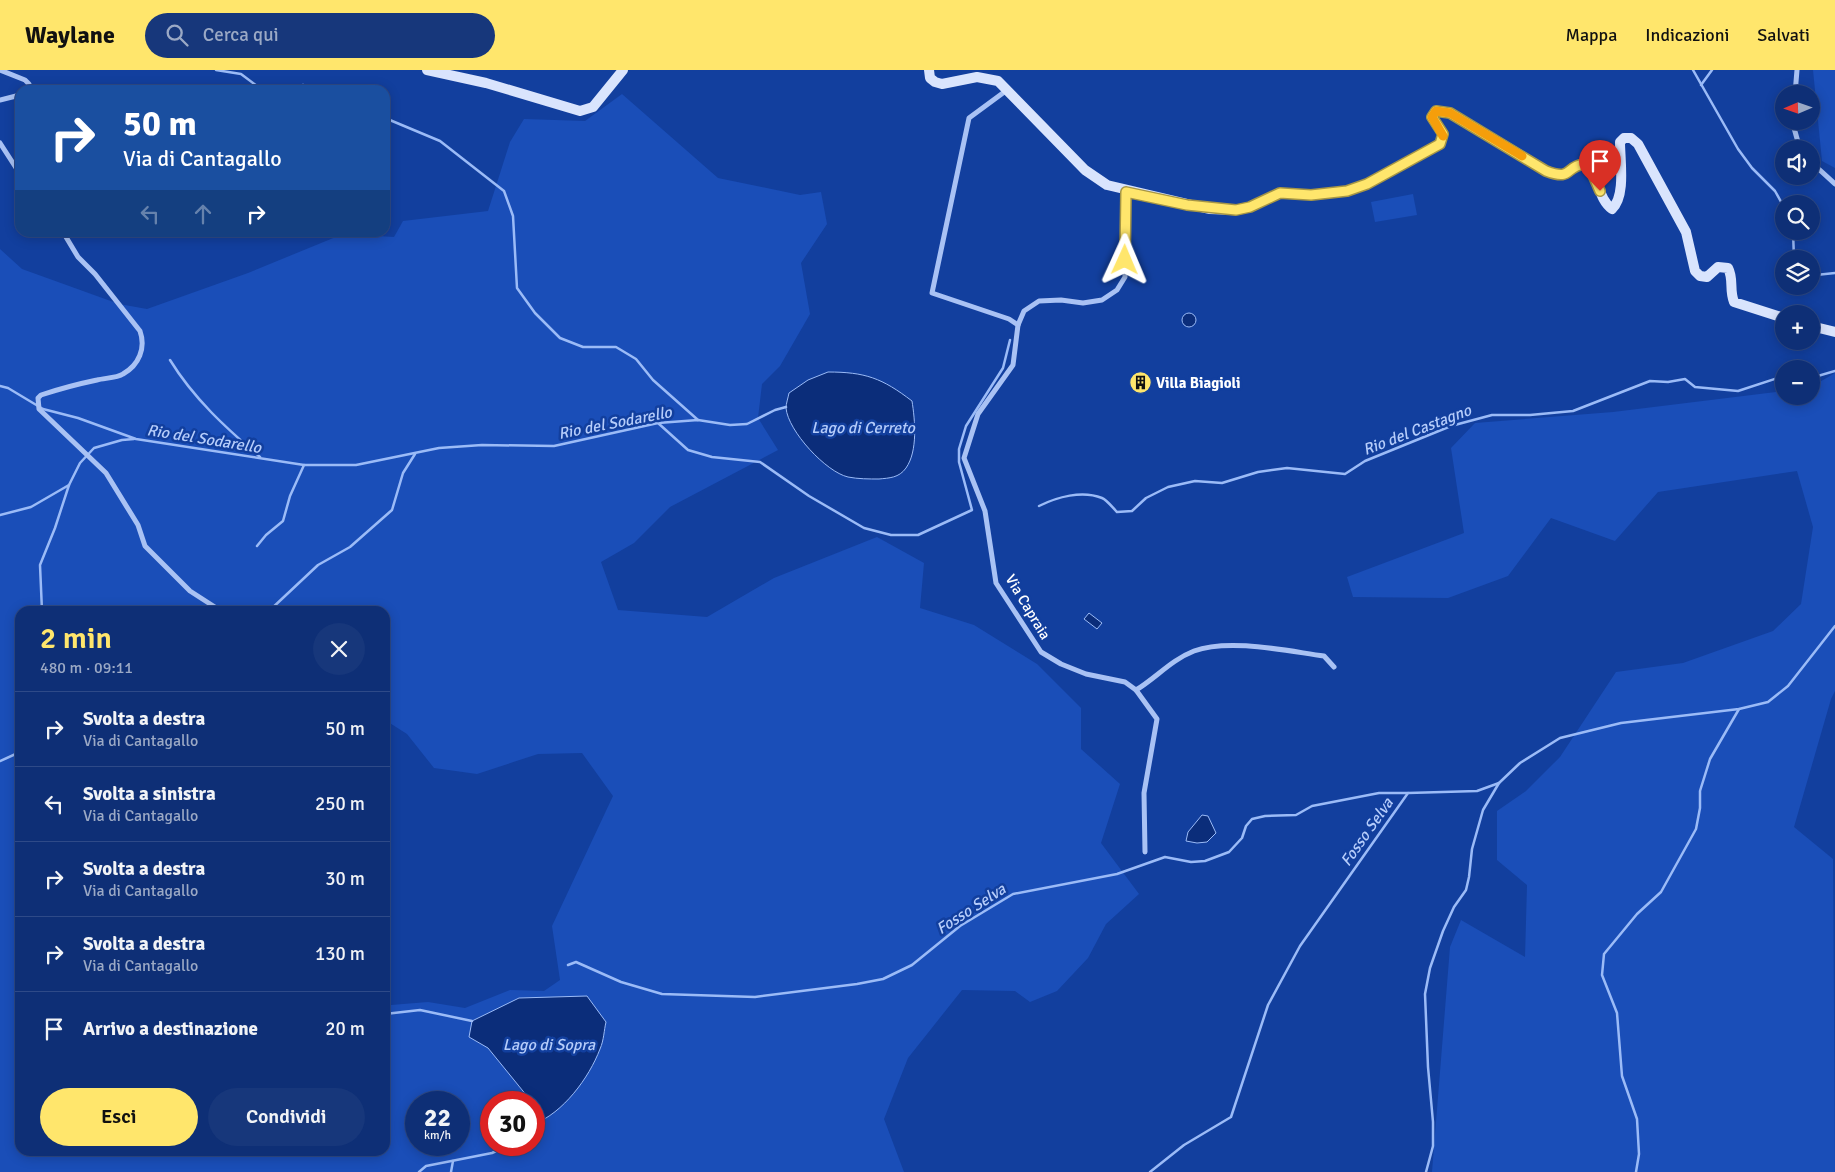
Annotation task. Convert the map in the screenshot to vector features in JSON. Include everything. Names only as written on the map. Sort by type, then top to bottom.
[{"type":"street","points":[[0,70],[25,80],[29,85]]},
{"type":"street","points":[[427,70],[486,83],[580,111],[593,107],[623,70]]},
{"type":"street","points":[[929,70],[930,78],[935,82],[948,83],[977,77],[998,81],[1085,170],[1107,185],[1126,192],[1187,205],[1228,210],[1250,207],[1280,193],[1311,195],[1347,191],[1367,184],[1440,144],[1443,134],[1432,117],[1436,111],[1450,113],[1546,171],[1561,176],[1569,173],[1576,166],[1584,164],[1590,168],[1604,204],[1612,209],[1618,204],[1620,188],[1620,142],[1624,138],[1631,138],[1638,144],[1686,232],[1695,271],[1700,276],[1707,277],[1718,267],[1728,268],[1732,276],[1730,292],[1734,302],[1775,315]]},
{"type":"street","points":[[1796,85],[1797,70]]},
{"type":"street","points":[[1007,90],[970,118],[932,292],[1009,319],[1018,325],[1024,311],[1039,301],[1061,300],[1083,303],[1102,300],[1117,290],[1125,277],[1126,192]]},
{"type":"street","points":[[0,100],[15,96]]},
{"type":"street","points":[[0,143],[15,166]]},
{"type":"street","points":[[1820,170],[1835,184]]},
{"type":"street","points":[[66,237],[78,257],[95,274],[140,331],[144,341],[142,351],[134,365],[122,375],[74,385],[41,395],[38,398],[39,409],[106,473],[138,525],[145,546],[190,591],[213,606]]},
{"type":"street","name":"Via Capraia","points":[[1018,325],[1013,365],[978,414],[964,458],[985,511],[996,583],[1041,652],[1061,664],[1086,674],[1125,682],[1136,690],[1157,719],[1144,793],[1145,852]]},
{"type":"street","points":[[1820,328],[1835,332]]},
{"type":"street","points":[[1136,690],[1150,681],[1168,665],[1193,651],[1206,648],[1229,646],[1324,656],[1334,667]]},
{"type":"shaded area","points":[[1813,70],[1835,70],[1835,168],[1822,161],[1819,130],[1820,85],[1814,85]]},
{"type":"shaded area","points":[[622,94],[718,178],[800,195],[821,192],[827,224],[801,263],[810,314],[780,366],[762,384],[758,418],[778,450],[670,507],[634,543],[601,562],[618,610],[707,617],[774,578],[877,537],[924,563],[920,608],[974,625],[1037,664],[1081,708],[1081,749],[1120,784],[1101,843],[1139,894],[1106,924],[1088,958],[1057,991],[1030,1002],[1015,991],[962,990],[908,1058],[884,1119],[904,1172],[0,1172],[0,249],[22,269],[119,304],[147,309],[248,273],[336,237],[394,237],[403,221],[488,211],[510,142],[524,119],[585,121]],"holes":[[[519,998],[545,998],[586,1076],[569,1097],[545,1118],[545,1156],[480,1156],[480,1091],[523,1091],[488,1048],[502,1008]]]},
{"type":"shaded area","points":[[1413,194],[1417,215],[1375,222],[1371,202]]},
{"type":"shaded area","points":[[1835,373],[1835,691],[1831,699],[1794,827],[1833,859],[1835,1172],[1432,1172],[1450,947],[1461,920],[1525,957],[1527,885],[1497,860],[1497,811],[1526,791],[1560,757],[1616,672],[1683,663],[1773,631],[1801,604],[1813,527],[1797,471],[1658,492],[1615,541],[1551,518],[1508,576],[1448,598],[1353,597],[1347,577],[1464,533],[1451,448],[1475,423],[1613,412],[1775,392],[1775,405],[1820,405],[1820,382]]},
{"type":"water","points":[[1186,313],[1192,313],[1196,320],[1192,327],[1186,327],[1182,323],[1182,317]]},
{"type":"water","name":"Lago di Cerreto","points":[[828,372],[853,373],[873,378],[912,401],[915,426],[914,444],[910,461],[900,474],[894,477],[879,479],[860,479],[839,474],[819,459],[793,428],[786,408],[789,393],[808,380]]},
{"type":"water","points":[[1089,613],[1102,623],[1097,629],[1084,619]]},
{"type":"water","points":[[1202,815],[1208,816],[1216,833],[1207,842],[1186,841],[1188,832]]},
{"type":"water","name":"Lago di Sopra","points":[[587,996],[606,1022],[600,1049],[582,1083],[565,1103],[545,1119],[545,1091],[523,1091],[488,1048],[469,1037],[472,1021],[519,998]]},
{"type":"waterway","points":[[216,70],[241,74],[256,85]]},
{"type":"waterway","points":[[1693,70],[1738,149],[1752,168],[1777,195]]},
{"type":"waterway","points":[[1701,85],[1712,70]]},
{"type":"waterway","points":[[390,120],[440,141],[504,191],[513,216],[517,288],[535,313],[560,338],[583,347],[616,347],[636,359],[653,380],[698,420]]},
{"type":"waterway","points":[[1793,240],[1794,250]]},
{"type":"waterway","points":[[1820,275],[1835,273]]},
{"type":"waterway","points":[[658,423],[688,450],[712,457],[760,462],[809,496],[864,528],[891,535],[918,535],[972,510],[959,462],[959,449],[966,426],[1003,368],[1010,340]]},
{"type":"waterway","points":[[170,360],[189,388],[211,412],[260,457]]},
{"type":"waterway","name":"Rio del Castagno","points":[[1820,375],[1835,371]]},
{"type":"waterway","name":"Rio del Castagno","points":[[1039,506],[1062,497],[1086,495],[1104,499],[1117,512],[1132,511],[1146,498],[1168,487],[1195,481],[1222,483],[1258,472],[1287,468],[1345,474],[1365,461],[1451,426],[1492,415],[1530,415],[1573,411],[1650,381],[1668,382],[1685,379],[1695,387],[1738,391],[1775,379]]},
{"type":"waterway","name":"Rio del Sodarello","points":[[0,386],[8,388],[43,409],[78,418],[136,439],[304,465],[356,465],[439,448],[482,445],[554,446],[658,423],[698,420],[730,425],[747,424],[775,410],[786,407]]},
{"type":"waterway","points":[[42,606],[40,565],[69,485],[80,463],[94,448],[122,440],[134,439]]},
{"type":"waterway","name":"Rio del Sodarello","points":[[274,606],[318,565],[350,547],[392,510],[403,473],[415,454]]},
{"type":"waterway","points":[[257,546],[266,535],[283,521],[290,496],[304,465]]},
{"type":"waterway","points":[[0,515],[31,507],[69,485]]},
{"type":"waterway","name":"Fosso Selva","points":[[1426,1172],[1433,1146],[1433,1122],[1428,1067],[1425,994],[1430,968],[1443,931],[1454,907],[1466,890],[1472,849],[1483,810],[1499,783],[1520,763],[1560,738],[1621,723],[1739,709],[1768,702],[1788,686],[1835,626]]},
{"type":"waterway","points":[[1636,1172],[1639,1154],[1637,1119],[1622,1076],[1617,1013],[1602,975],[1604,954],[1637,914],[1661,892],[1696,829],[1700,808],[1700,791],[1710,759],[1739,709]]},
{"type":"waterway","name":"Rio del Sodarello","points":[[0,761],[15,754]]},
{"type":"waterway","name":"Fosso Selva","points":[[1150,1172],[1184,1145],[1231,1117],[1268,1005],[1300,946],[1408,793],[1477,791],[1499,783]]},
{"type":"waterway","name":"Fosso Selva","points":[[568,965],[576,962],[621,982],[662,994],[755,997],[883,979],[912,965],[960,926],[1013,894],[1117,874],[1165,857],[1191,862],[1205,861],[1229,852],[1242,838],[1246,826],[1252,819],[1265,816],[1296,815],[1312,806],[1379,793],[1408,793]]},
{"type":"waterway","points":[[390,1013],[420,1010],[472,1021]]},
{"type":"waterway","points":[[419,1172],[426,1166],[480,1155]]},
{"type":"waterway","points":[[451,1172],[453,1161]]},
{"type":"slow traffic","points":[[1443,136],[1433,121],[1432,117],[1436,111],[1450,113],[1522,156]]},
{"type":"place","name":"Villa Biagioli","points":[[1140,383]]},
{"type":"route","points":[[1125,260],[1126,192],[1209,209],[1236,210],[1250,207],[1280,193],[1311,195],[1347,191],[1367,184],[1440,144],[1443,134],[1432,117],[1436,111],[1450,113],[1546,171],[1561,176],[1569,173],[1576,166],[1584,164],[1590,168],[1600,191]]}]
